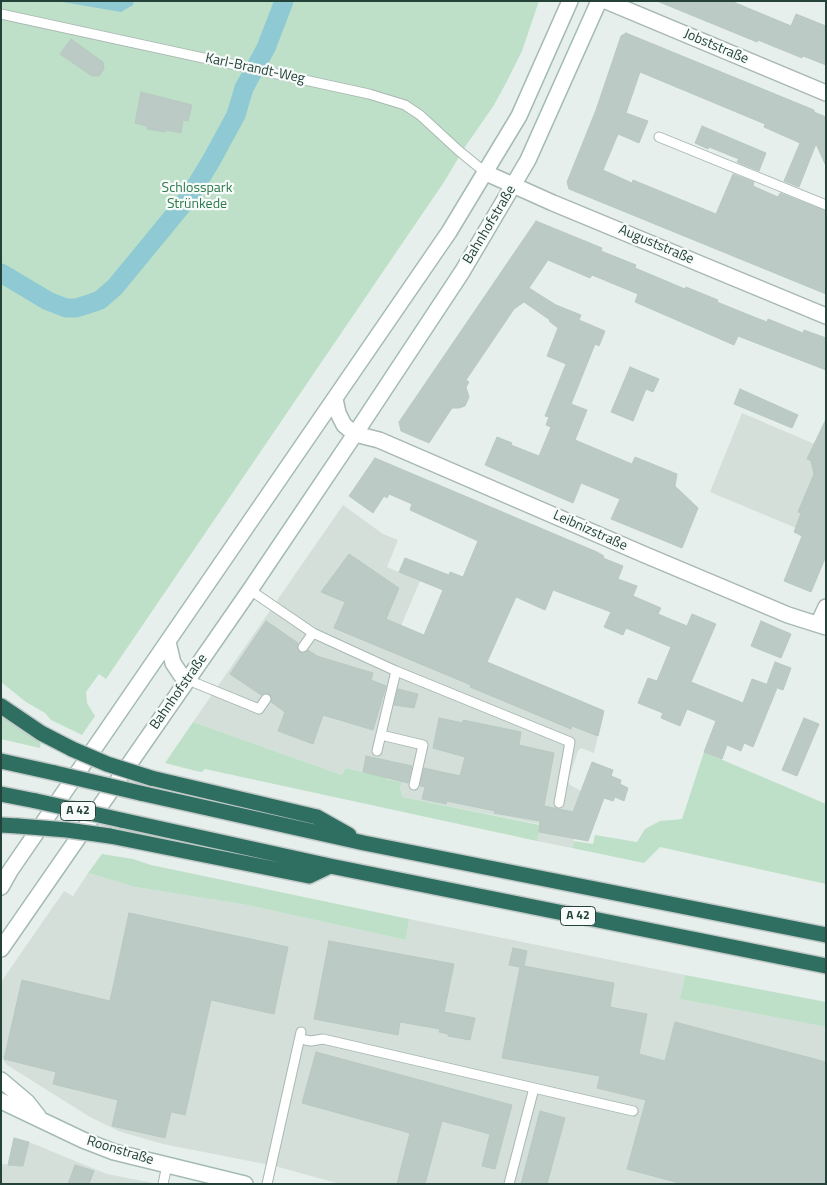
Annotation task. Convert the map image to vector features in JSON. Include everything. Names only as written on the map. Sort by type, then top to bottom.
[{"type":"highway","points":[[1,706],[41,734],[108,764],[151,778],[317,816],[364,843]]},
{"type":"highway","name":"A 42","points":[[1,761],[364,843],[826,935]]},
{"type":"highway","name":"A 42","points":[[1,794],[330,866],[826,966]]},
{"type":"highway","points":[[1,825],[67,830],[110,836],[309,876],[330,866]]},
{"type":"street","points":[[1,887],[10,871],[449,232],[519,116],[570,1]]},
{"type":"street","name":"Bahnhofstraße","points":[[3,940],[250,590],[356,434],[462,272],[528,160],[599,1]]},
{"type":"street","name":"Jobststraße","points":[[606,1],[826,94]]},
{"type":"street","name":"Auguststraße","points":[[486,173],[826,316]]},
{"type":"street","points":[[335,399],[338,413],[344,425],[356,434]]},
{"type":"street","name":"Leibnizstraße","points":[[356,434],[379,440],[652,558],[788,615],[822,626]]},
{"type":"street","points":[[822,626],[826,607]]},
{"type":"street","points":[[168,642],[173,663],[181,675],[188,680]]},
{"type":"street","points":[[1,1080],[26,1102],[42,1121]]},
{"type":"street","name":"Roonstraße","points":[[1,1101],[83,1140],[114,1152],[245,1184]]},
{"type":"lane","name":"Karl-Brandt-Weg","points":[[1,14],[369,94],[405,105],[420,115],[486,173]]},
{"type":"lane","points":[[659,137],[826,205]]},
{"type":"lane","points":[[250,590],[313,633],[396,671],[570,742],[559,803]]},
{"type":"lane","points":[[303,647],[313,633]]},
{"type":"lane","points":[[377,752],[396,671]]},
{"type":"lane","points":[[188,680],[259,708],[266,698]]},
{"type":"lane","points":[[381,735],[423,745],[414,785]]},
{"type":"lane","points":[[267,1184],[300,1035],[311,1041],[323,1038],[632,1111]]},
{"type":"lane","points":[[509,1184],[534,1088]]},
{"type":"lane","points":[[163,1184],[167,1165]]},
{"type":"shaded area","points":[[742,413],[826,449],[796,528],[710,492]]},
{"type":"shaded area","points":[[343,505],[383,534],[398,540],[387,567],[420,581],[401,626],[604,710],[594,753],[581,748],[578,751],[568,781],[570,785],[585,793],[572,848],[537,841],[539,824],[403,797],[400,789],[402,782],[345,768],[342,775],[193,722]]},
{"type":"shaded area","points":[[88,873],[135,887],[247,905],[406,940],[409,919],[685,975],[681,999],[826,1027],[826,1184],[340,1184],[275,1166],[163,1144],[121,1132],[90,1117],[7,1065],[1,1057],[1,982],[64,891],[73,896]]},
{"type":"shaded area","points":[[29,1142],[107,1174],[158,1184],[1,1184],[1,1164],[23,1166]]},
{"type":"green space","name":"Schlosspark Strünkede","points":[[1,1],[539,1],[522,51],[506,83],[494,105],[444,182],[106,679],[99,674],[86,692],[87,703],[95,716],[82,735],[51,720],[45,713],[26,702],[1,682]]},
{"type":"green space","points":[[1,716],[32,737],[41,740],[40,748],[1,739]]},
{"type":"green space","points":[[193,722],[342,775],[345,768],[402,782],[400,789],[403,797],[540,825],[537,841],[205,769],[202,772],[165,763]]},
{"type":"green space","points":[[704,752],[826,804],[826,884],[660,847],[644,863],[572,848],[574,841],[593,844],[595,835],[637,842],[645,829],[660,821],[682,819]]},
{"type":"green space","points":[[102,854],[133,859],[151,865],[409,919],[406,940],[247,905],[135,887],[88,873]]},
{"type":"green space","points":[[685,975],[826,1002],[826,1027],[680,999]]},
{"type":"water","points":[[57,1],[134,1],[133,5],[121,12]]},
{"type":"building","points":[[657,1],[731,1],[791,26],[796,14],[826,26],[826,65],[803,56],[802,58],[758,40],[757,42]]},
{"type":"building","points":[[626,33],[814,110],[814,112],[826,117],[826,166],[816,144],[799,187],[784,181],[800,143],[764,127],[765,124],[640,72],[626,113],[648,121],[639,143],[618,134],[603,170],[632,183],[633,180],[716,214],[733,174],[754,182],[753,186],[778,197],[780,193],[826,211],[826,294],[569,189],[567,182],[596,110],[621,36]]},
{"type":"building","points":[[71,39],[103,62],[104,69],[99,76],[92,76],[60,54]]},
{"type":"building","points":[[141,92],[192,105],[188,121],[183,120],[181,133],[147,129],[147,126],[135,123]]},
{"type":"building","points":[[702,126],[766,153],[759,171],[737,162],[739,159],[695,143]]},
{"type":"building","points":[[536,221],[602,248],[601,251],[636,265],[635,268],[685,289],[686,287],[718,300],[717,302],[754,317],[767,322],[768,319],[803,333],[804,330],[826,338],[826,370],[738,336],[734,345],[635,302],[638,294],[592,275],[590,278],[548,260],[529,288],[556,305],[581,315],[579,320],[605,331],[599,346],[595,344],[571,404],[587,410],[575,440],[632,464],[635,457],[677,474],[675,486],[698,508],[682,548],[611,519],[620,499],[581,483],[573,503],[485,465],[497,437],[512,443],[511,445],[539,456],[551,427],[546,425],[549,417],[545,416],[566,364],[547,356],[558,328],[524,302],[514,309],[466,380],[469,382],[466,387],[469,397],[465,406],[452,408],[429,443],[401,431],[399,422]]},
{"type":"building","points":[[630,367],[659,379],[653,392],[646,389],[633,421],[611,412]]},
{"type":"building","points":[[740,389],[798,415],[792,428],[734,404]]},
{"type":"building","points":[[826,419],[826,556],[811,592],[784,581],[802,536],[794,532],[801,513],[798,512],[814,474],[811,461],[807,459]]},
{"type":"building","points":[[375,458],[597,552],[604,556],[603,558],[623,566],[618,579],[637,586],[633,596],[661,608],[658,614],[687,626],[692,614],[716,624],[691,682],[743,703],[752,679],[777,688],[753,747],[744,743],[741,751],[727,745],[722,759],[704,752],[716,721],[687,709],[680,726],[661,718],[663,713],[638,703],[648,678],[657,681],[671,647],[626,628],[623,635],[604,627],[611,612],[553,590],[545,610],[516,597],[487,662],[604,711],[598,736],[572,726],[571,729],[334,628],[345,602],[321,592],[349,554],[399,588],[386,619],[424,635],[443,590],[399,572],[405,558],[449,575],[450,572],[463,577],[478,541],[410,510],[412,504],[389,494],[387,498],[384,496],[373,513],[349,496]]},
{"type":"building","points":[[266,621],[298,643],[297,649],[300,652],[305,653],[308,650],[317,656],[373,673],[371,680],[386,686],[373,730],[323,715],[313,744],[278,731],[285,712],[271,702],[272,697],[269,694],[264,693],[261,695],[230,674]]},
{"type":"building","points":[[761,621],[791,634],[781,658],[751,646]]},
{"type":"building","points":[[775,662],[791,668],[783,690],[767,684]]},
{"type":"building","points":[[398,689],[418,694],[414,708],[394,705]]},
{"type":"building","points":[[439,718],[463,723],[463,720],[521,732],[519,745],[554,753],[544,806],[573,812],[592,762],[613,770],[611,776],[621,780],[620,784],[628,788],[624,801],[615,797],[613,801],[604,798],[588,841],[539,832],[540,821],[494,813],[495,811],[447,801],[446,804],[422,799],[425,787],[420,786],[424,768],[460,776],[465,757],[433,748]]},
{"type":"building","points":[[804,718],[819,724],[797,776],[782,770]]},
{"type":"building","points":[[366,756],[412,766],[408,783],[363,772]]},
{"type":"building","points":[[129,913],[288,947],[274,1014],[211,1000],[185,1115],[171,1112],[165,1138],[112,1126],[118,1100],[53,1084],[56,1072],[4,1059],[22,980],[110,1001]]},
{"type":"building","points":[[329,941],[454,964],[444,1012],[475,1018],[470,1040],[448,1036],[448,1034],[439,1032],[440,1029],[400,1022],[398,1035],[314,1019]]},
{"type":"building","points":[[513,948],[527,951],[524,966],[614,983],[610,1007],[647,1014],[639,1054],[665,1061],[675,1022],[826,1062],[826,1184],[683,1184],[627,1169],[646,1100],[597,1088],[600,1076],[502,1058],[520,967],[509,965]]},
{"type":"building","points":[[316,1052],[512,1105],[495,1169],[482,1166],[490,1134],[442,1121],[425,1184],[397,1184],[410,1133],[302,1103]]},
{"type":"building","points":[[540,1111],[565,1118],[547,1184],[521,1184]]},
{"type":"building","points":[[14,1138],[29,1142],[23,1166],[8,1165]]},
{"type":"building","points":[[75,1165],[94,1171],[89,1184],[68,1184]]},
{"type":"waterway","points":[[1,273],[48,301],[66,308],[76,308],[100,300],[115,287],[189,197],[211,161],[236,115],[244,88],[266,48],[284,1]]}]
